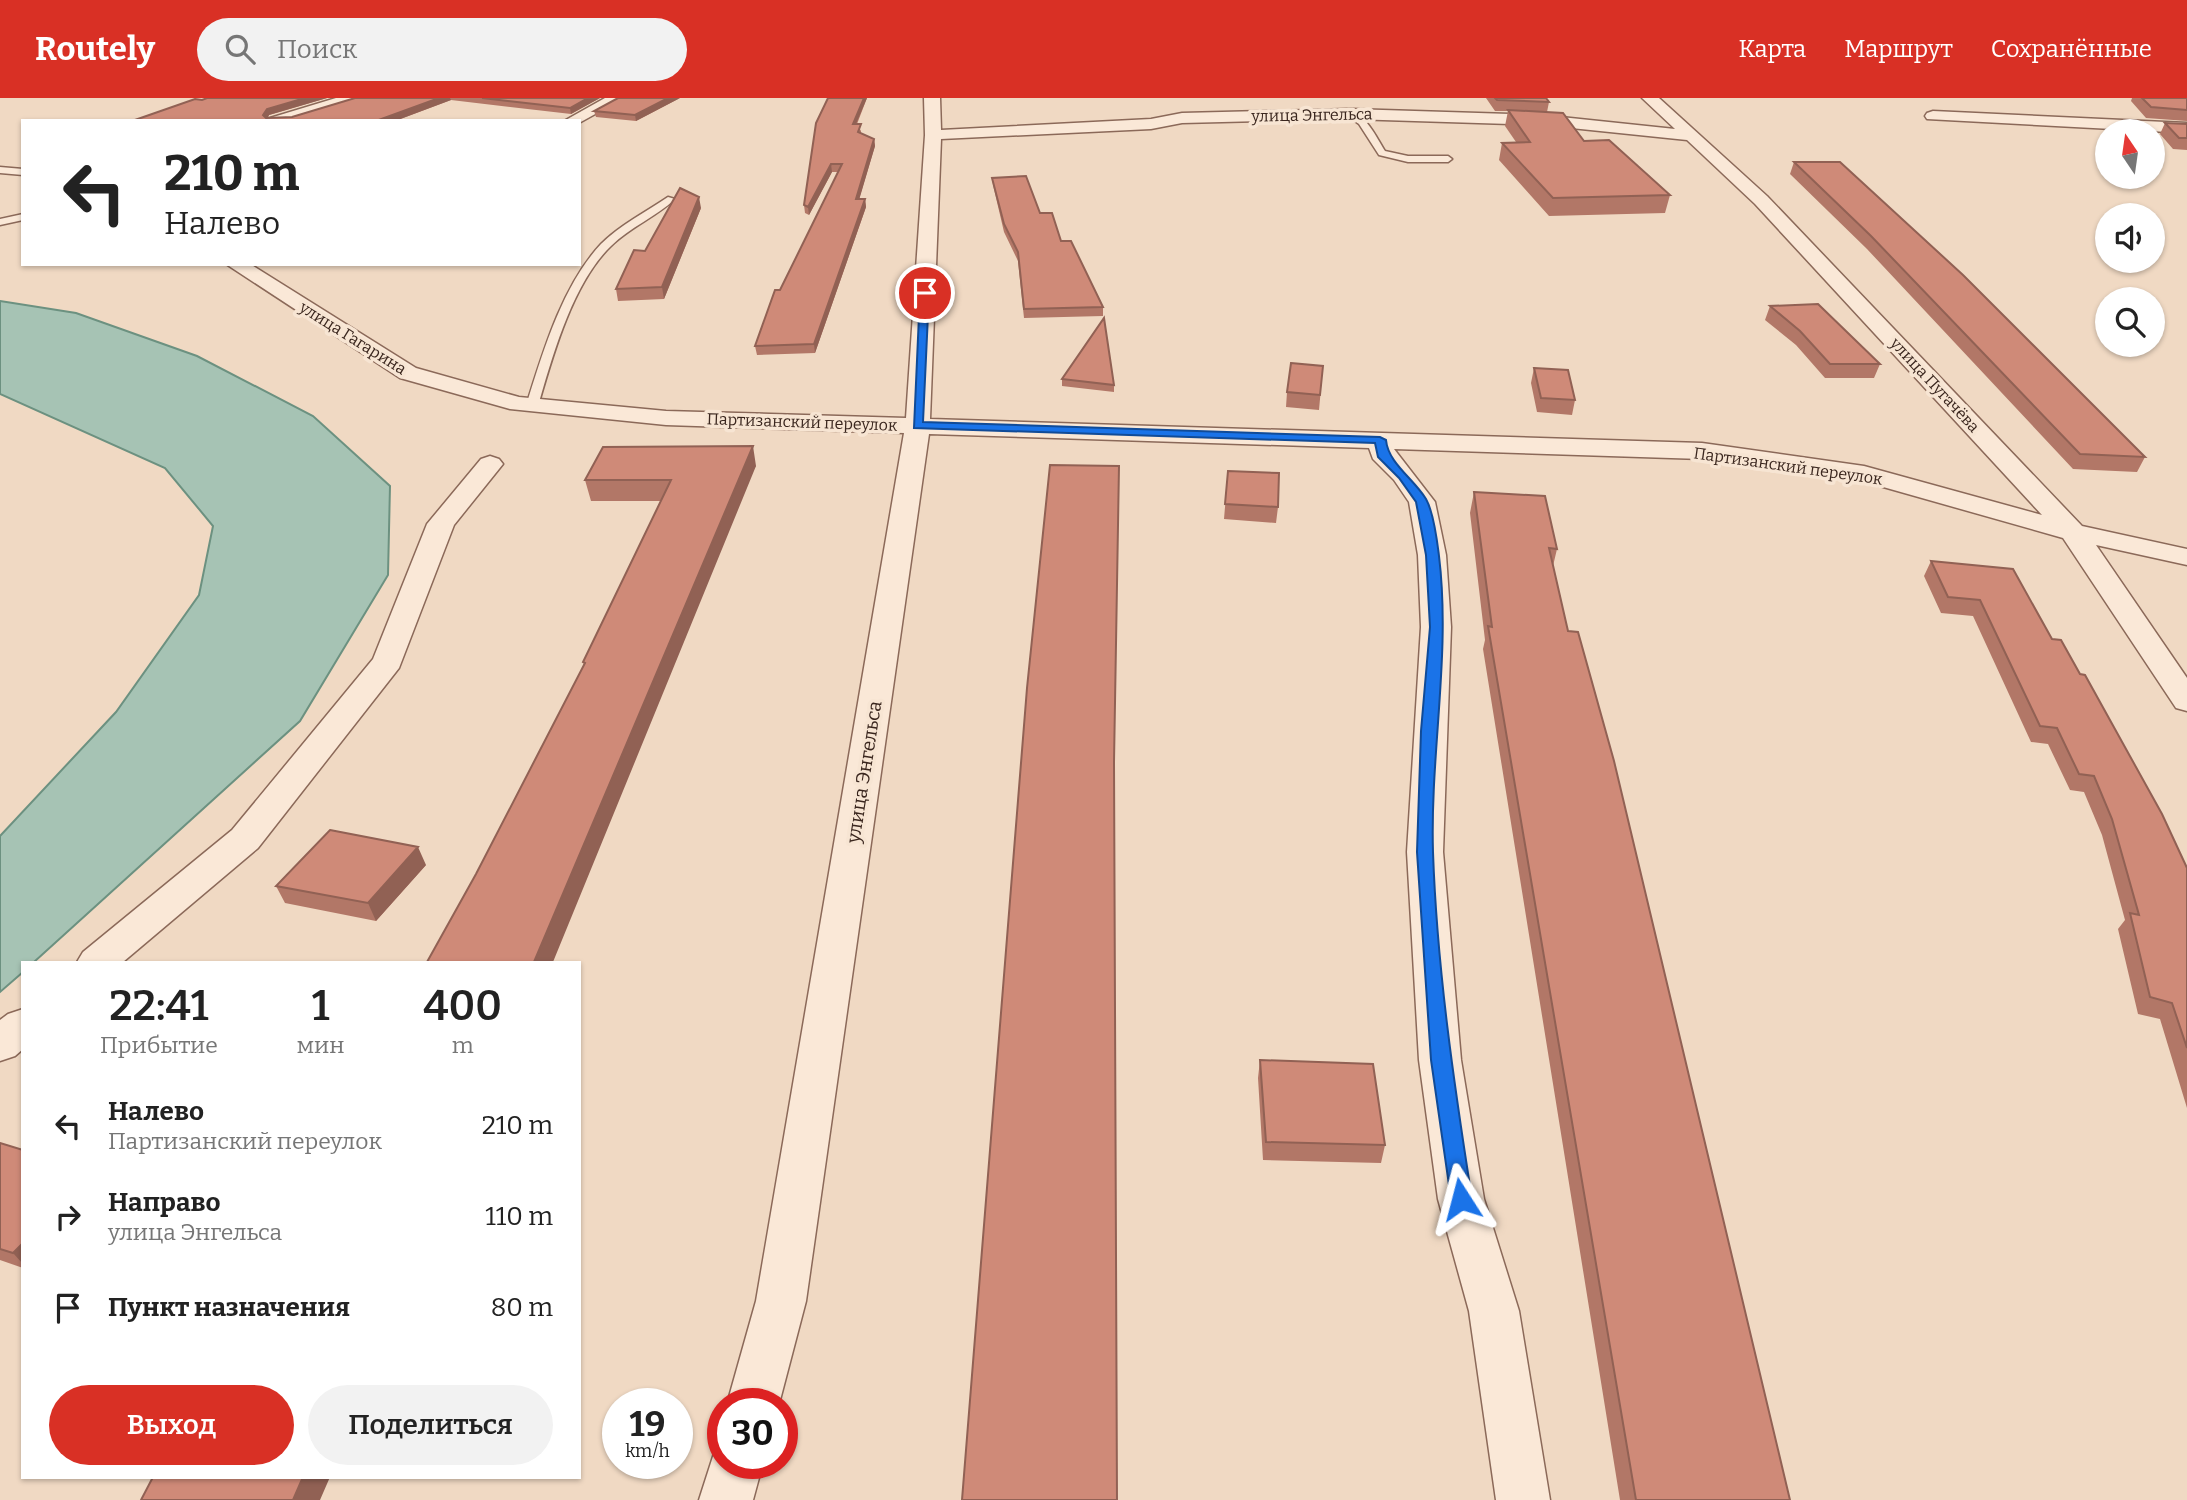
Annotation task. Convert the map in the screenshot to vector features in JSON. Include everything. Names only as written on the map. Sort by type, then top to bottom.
[{"type":"street","points":[[283,119],[352,98]]},
{"type":"street","points":[[576,119],[616,98]]},
{"type":"street","name":"улица Энгельса","points":[[757,1388],[781,1301],[918,425],[933,135],[932,98]]},
{"type":"street","name":"улица Пугачёва","points":[[1648,100],[1761,200],[2073,532],[2187,701]]},
{"type":"street","name":"улица Энгельса","points":[[933,135],[1151,124],[1179,113],[1351,114],[1542,120],[1691,136]]},
{"type":"street","points":[[1933,116],[2187,128]]},
{"type":"street","name":"улица Гагарина","points":[[243,266],[264,272],[408,373],[525,405]]},
{"type":"street","name":"Партизанский переулок","points":[[525,405],[666,418],[1716,453],[1864,474],[2073,532],[2187,557]]},
{"type":"street","points":[[1380,440],[1382,454],[1404,475],[1422,502],[1432,555],[1436,627],[1425,852],[1440,1060],[1461,1199],[1494,1311],[1523,1500]]},
{"type":"street","points":[[98,961],[245,839],[388,661],[440,524],[489,464]]},
{"type":"street","points":[[0,1044],[21,1027]]},
{"type":"street","points":[[726,1500],[732,1479]]},
{"type":"lane","points":[[1351,114],[1362,122],[1382,153],[1408,159],[1448,159]]},
{"type":"lane","points":[[0,170],[21,172]]},
{"type":"lane","points":[[525,405],[579,285],[604,247],[671,199]]},
{"type":"lane","points":[[0,222],[21,218]]},
{"type":"shaded area","points":[[0,301],[76,313],[197,356],[313,416],[390,486],[388,575],[300,721],[35,961],[21,961],[21,974],[0,992],[0,836],[116,712],[199,595],[213,526],[165,468],[0,394]]},
{"type":"building","points":[[305,98],[267,109],[263,115],[266,118],[292,117],[355,98],[439,98],[381,119],[138,119],[195,99]]},
{"type":"building","points":[[482,98],[588,98],[570,108]]},
{"type":"building","points":[[618,98],[668,98],[635,115],[594,111]]},
{"type":"building","points":[[828,98],[864,98],[853,124],[861,124],[858,132],[874,139],[856,199],[865,199],[814,344],[755,346],[775,290],[780,290],[842,164],[831,164],[808,207],[804,205],[816,123]]},
{"type":"building","points":[[1495,98],[1546,98],[1549,102],[1497,100]]},
{"type":"building","points":[[2142,98],[2187,98],[2187,110],[2151,107]]},
{"type":"building","points":[[1508,110],[1563,113],[1584,141],[1609,140],[1670,195],[1553,198],[1502,143],[1530,142]]},
{"type":"building","points":[[2165,123],[2187,124],[2187,138],[2179,138]]},
{"type":"building","points":[[1794,162],[1840,162],[1963,275],[2145,457],[2080,454],[1871,236]]},
{"type":"building","points":[[1026,176],[1040,213],[1052,213],[1061,241],[1071,241],[1103,307],[1024,309],[1018,252],[1004,224],[992,178]]},
{"type":"building","points":[[680,188],[699,197],[662,287],[616,289],[634,250],[645,251]]},
{"type":"building","points":[[1818,304],[1880,364],[1830,364],[1800,331],[1770,306]]},
{"type":"building","points":[[1104,318],[1114,385],[1062,379]]},
{"type":"building","points":[[1291,363],[1323,366],[1320,395],[1287,392]]},
{"type":"building","points":[[1534,368],[1568,370],[1575,400],[1541,398]]},
{"type":"building","points":[[753,446],[534,961],[428,961],[476,874],[585,663],[583,662],[671,480],[585,480],[603,447]]},
{"type":"building","points":[[1050,465],[1119,466],[1114,762],[1117,1500],[962,1500],[1027,688]]},
{"type":"building","points":[[1228,471],[1279,473],[1278,507],[1225,504]]},
{"type":"building","points":[[1474,492],[1545,496],[1557,549],[1549,548],[1568,631],[1578,632],[1614,761],[1790,1500],[1636,1500],[1488,626],[1492,627]]},
{"type":"building","points":[[1931,561],[2013,569],[2052,639],[2061,640],[2080,674],[2085,675],[2162,814],[2187,868],[2187,1048],[2172,1003],[2150,997],[2130,913],[2139,915],[2112,819],[2094,776],[2079,774],[2057,728],[2040,726],[1980,600],[1948,597]]},
{"type":"building","points":[[330,830],[418,847],[368,903],[276,886]]},
{"type":"building","points":[[1260,1060],[1373,1064],[1385,1145],[1266,1142]]},
{"type":"building","points":[[0,1143],[21,1149],[21,1245],[13,1253],[0,1249]]},
{"type":"building","points":[[152,1479],[302,1479],[293,1500],[141,1500]]},
{"type":"route","points":[[925,293],[918,425],[1380,440],[1382,454],[1404,475],[1422,502],[1432,555],[1436,627],[1425,852],[1440,1060],[1461,1199]]}]
